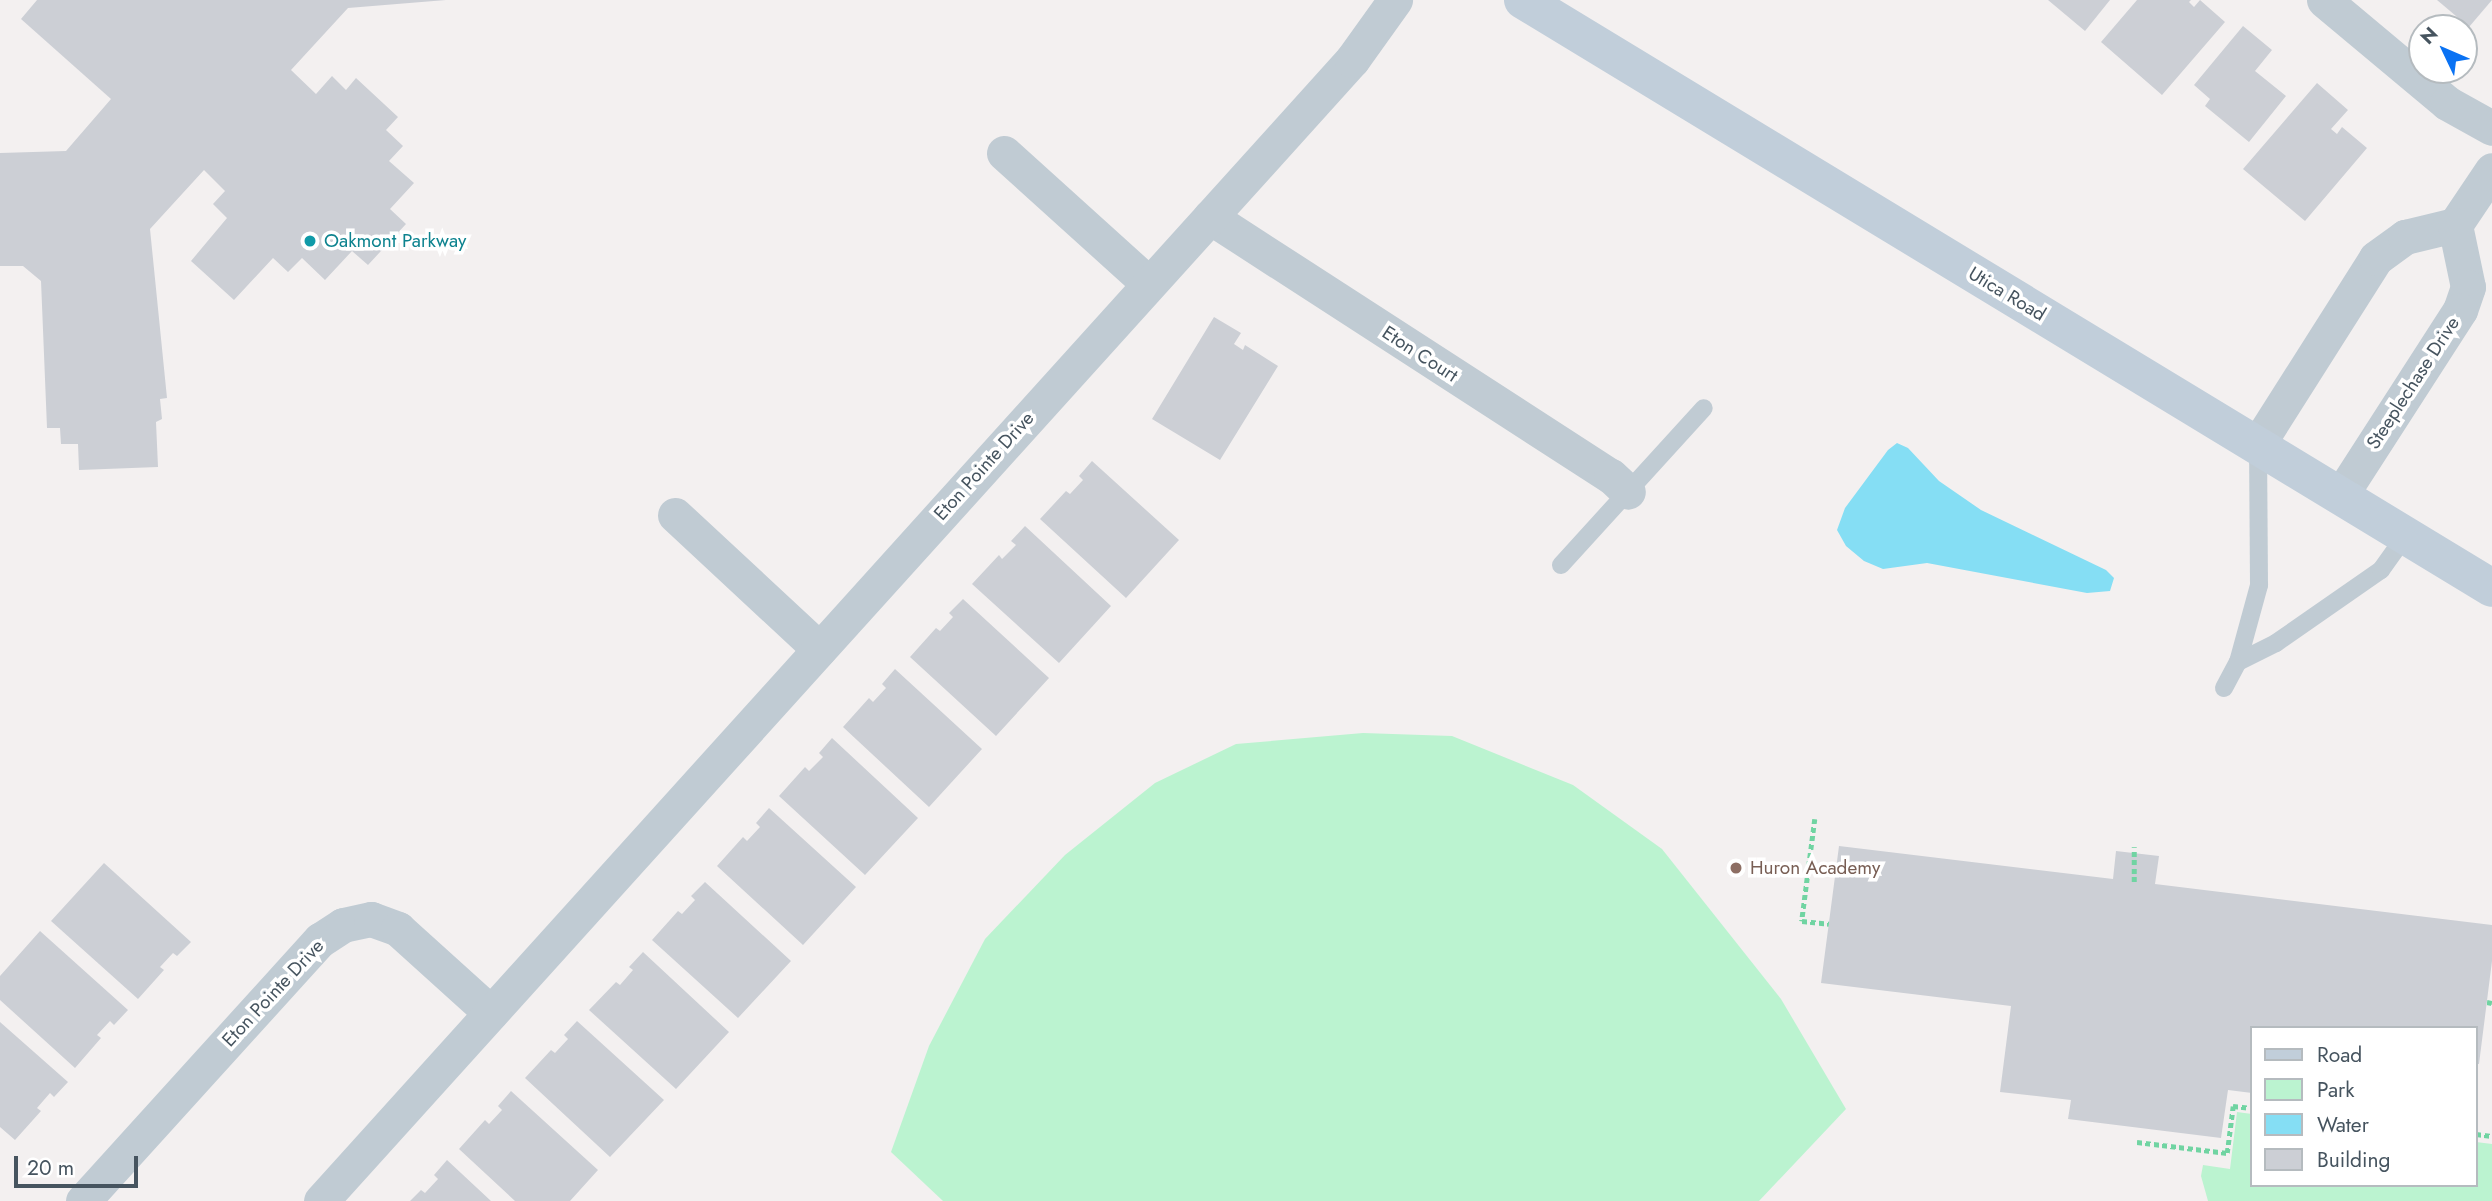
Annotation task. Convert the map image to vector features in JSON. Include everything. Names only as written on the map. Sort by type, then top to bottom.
[{"type":"main road","name":"Utica Road","points":[[1523,0],[2492,588]]},
{"type":"street","name":"Eton Pointe Drive","points":[[321,1201],[1352,60],[1395,0]]},
{"type":"street","points":[[2324,0],[2447,103],[2492,128]]},
{"type":"street","points":[[1004,153],[1149,284]]},
{"type":"street","points":[[2258,444],[2376,258],[2405,237],[2455,225],[2492,170]]},
{"type":"street","name":"Eton Court","points":[[1210,217],[1611,476],[1628,492]]},
{"type":"street","name":"Steeplechase Drive","points":[[2341,495],[2460,310],[2468,287],[2455,225]]},
{"type":"street","points":[[675,515],[819,649]]},
{"type":"street","name":"Eton Pointe Drive","points":[[83,1201],[320,940],[343,925],[371,919],[398,929],[491,1013]]},
{"type":"lane","points":[[1561,565],[1704,408]]},
{"type":"lane","points":[[2224,688],[2238,662],[2259,585],[2258,444]]},
{"type":"lane","points":[[2238,662],[2276,643],[2354,591],[2381,570],[2406,535]]},
{"type":"path","points":[[1815,819],[1802,921],[1829,924]]},
{"type":"path","points":[[2134,848],[2134,882]]},
{"type":"path","points":[[2137,1142],[2227,1153],[2233,1106],[2250,1108]]},
{"type":"green space","points":[[1363,733],[1452,736],[1573,785],[1662,849],[1781,999],[1846,1109],[1759,1201],[943,1201],[891,1152],[929,1046],[985,939],[1065,855],[1155,783],[1236,744]]},
{"type":"green space","points":[[2237,1112],[2250,1114],[2250,1187],[2478,1187],[2478,1142],[2492,1144],[2492,1201],[2208,1201],[2201,1176],[2203,1165],[2230,1169]]},
{"type":"water","points":[[1897,443],[1908,448],[1939,481],[1981,510],[2106,570],[2114,578],[2110,591],[2087,593],[1927,563],[1883,569],[1864,561],[1846,546],[1837,530],[1845,508],[1888,450]]},
{"type":"building","name":"Oakmont Parkway","points":[[37,0],[446,0],[348,8],[291,70],[316,94],[332,76],[346,90],[356,78],[398,117],[386,130],[403,146],[389,161],[414,183],[390,209],[406,224],[368,265],[352,251],[325,280],[302,258],[288,272],[273,258],[234,300],[191,261],[227,218],[213,204],[225,191],[204,170],[150,229],[167,398],[160,399],[162,419],[156,422],[158,467],[79,470],[78,444],[61,444],[60,428],[47,428],[41,281],[23,266],[0,266],[0,153],[66,151],[111,99],[21,19]]},
{"type":"building","points":[[2048,0],[2110,0],[2085,31]]},
{"type":"building","points":[[2137,0],[2191,0],[2189,2],[2194,7],[2200,0],[2225,22],[2162,95],[2101,42]]},
{"type":"building","points":[[2437,0],[2492,0],[2478,16],[2478,14],[2454,14]]},
{"type":"building","points":[[2243,26],[2272,50],[2255,71],[2286,96],[2249,142],[2205,106],[2210,99],[2194,85]]},
{"type":"building","points":[[2317,83],[2348,110],[2331,129],[2337,134],[2342,127],[2367,148],[2305,221],[2243,169]]},
{"type":"building","points":[[1214,317],[1241,333],[1234,344],[1243,350],[1245,345],[1278,366],[1220,460],[1152,419]]},
{"type":"building","points":[[1092,461],[1179,540],[1126,598],[1040,519],[1066,491],[1070,494],[1083,480],[1079,476]]},
{"type":"building","points":[[1025,526],[1111,606],[1059,663],[972,584],[999,555],[1002,559],[1016,545],[1011,541]]},
{"type":"building","points":[[963,599],[1049,678],[996,736],[910,657],[936,628],[940,631],[953,617],[949,613]]},
{"type":"building","points":[[895,669],[982,749],[929,807],[843,727],[869,698],[873,702],[886,688],[882,684]]},
{"type":"building","points":[[832,738],[918,818],[865,875],[779,796],[805,767],[809,771],[823,757],[819,753]]},
{"type":"building","points":[[769,808],[856,887],[803,945],[717,866],[743,837],[747,841],[760,827],[756,823]]},
{"type":"building","points":[[1839,846],[2113,879],[2116,851],[2159,856],[2155,884],[2492,925],[2492,961],[2479,1064],[2478,1026],[2250,1026],[2250,1093],[2228,1090],[2221,1138],[2068,1119],[2071,1100],[2000,1092],[2011,1006],[1821,983]]},
{"type":"building","points":[[104,863],[191,942],[177,956],[173,953],[160,967],[164,970],[138,999],[51,921]]},
{"type":"building","points":[[705,882],[791,961],[738,1018],[652,940],[678,911],[682,914],[695,900],[691,896]]},
{"type":"building","points":[[40,931],[128,1010],[114,1025],[110,1021],[97,1035],[101,1038],[75,1068],[0,1000],[0,976]]},
{"type":"building","points":[[643,952],[729,1032],[676,1089],[589,1010],[616,982],[620,985],[633,970],[629,967]]},
{"type":"building","points":[[577,1021],[664,1100],[610,1157],[525,1078],[551,1050],[555,1053],[568,1039],[564,1035]]},
{"type":"building","points":[[0,1022],[68,1082],[54,1097],[50,1093],[37,1108],[41,1111],[15,1140],[0,1127]]},
{"type":"building","points":[[511,1091],[598,1170],[570,1201],[515,1201],[459,1149],[485,1120],[489,1124],[502,1110],[498,1106]]},
{"type":"building","points":[[447,1160],[491,1201],[410,1201],[421,1190],[425,1193],[438,1179],[434,1175]]},
{"type":"place","name":"Oakmont Parkway","points":[[310,241]]},
{"type":"place","name":"Huron Academy","points":[[1736,868]]}]
